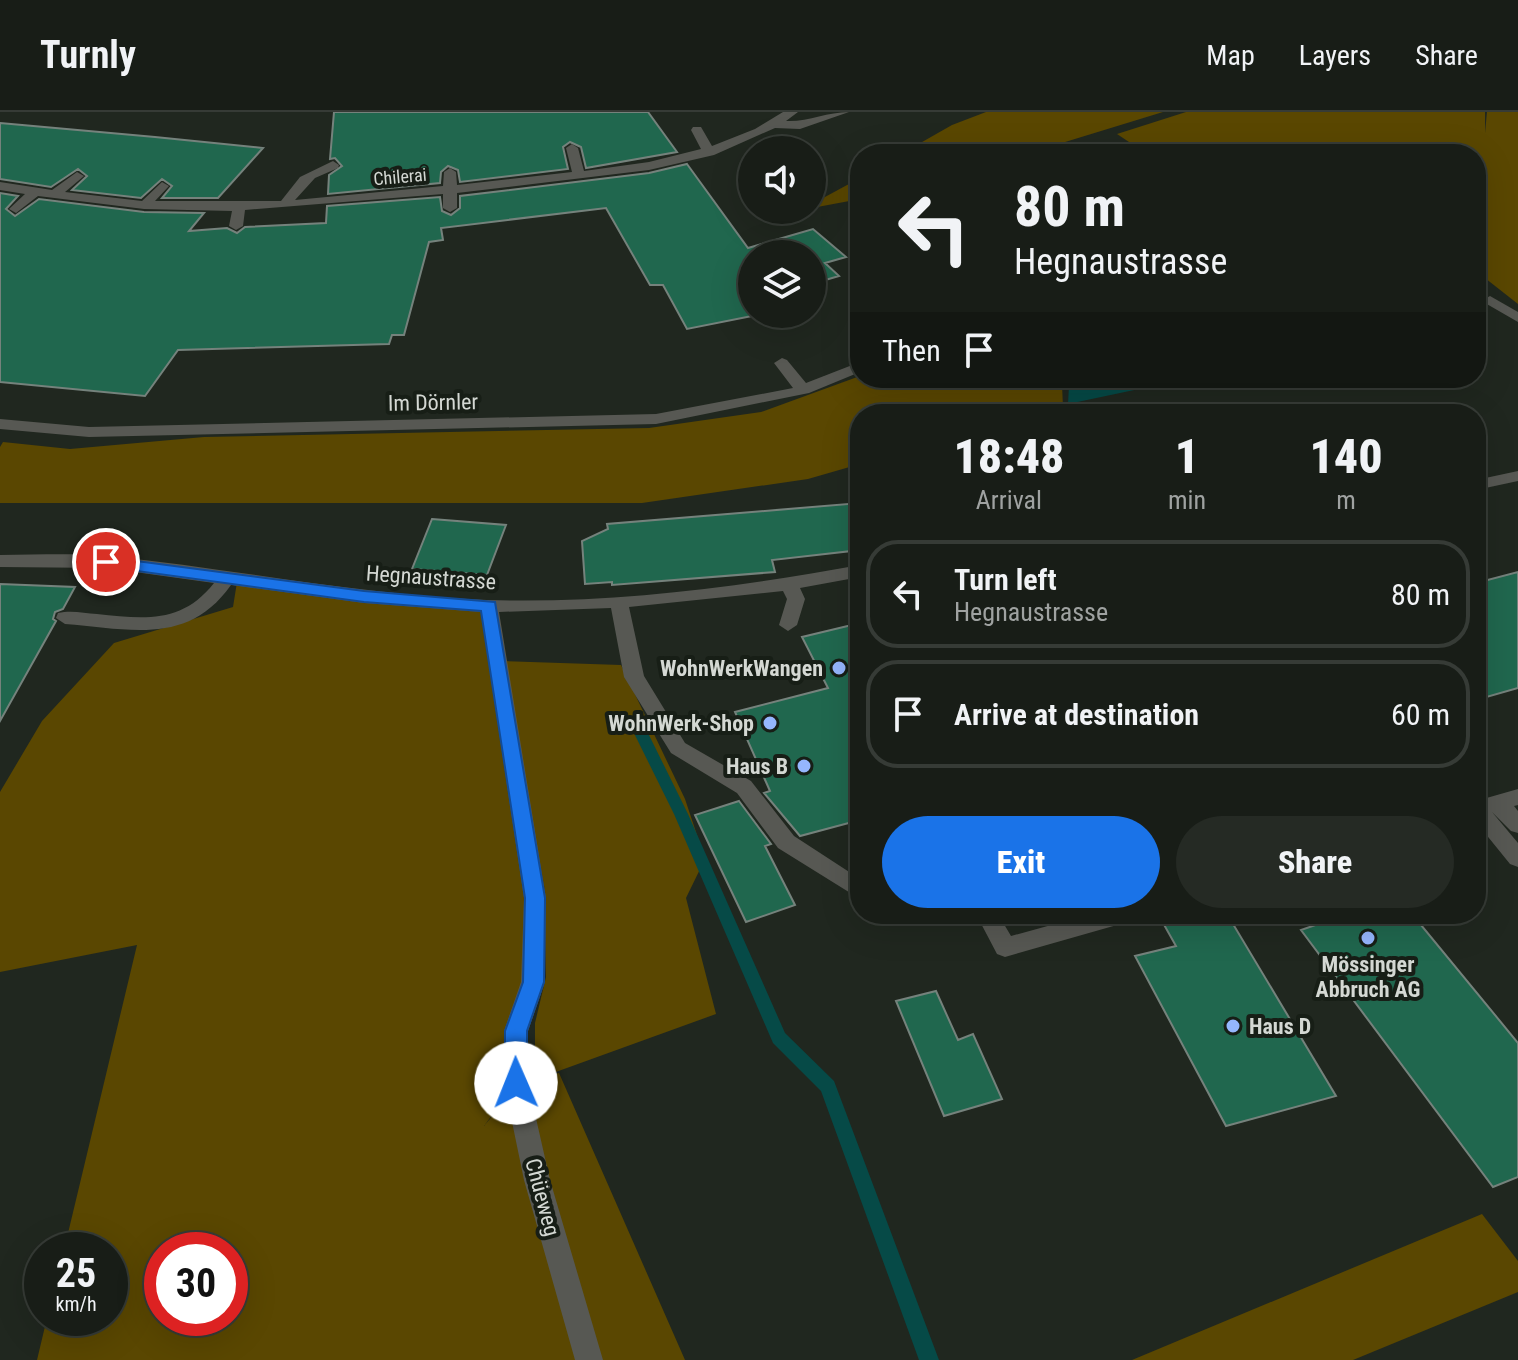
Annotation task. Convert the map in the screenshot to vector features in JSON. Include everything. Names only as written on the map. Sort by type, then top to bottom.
[{"type":"street","name":"Chilerai","points":[[1,187],[145,205],[285,205],[579,175],[709,152],[775,124],[792,112]]},
{"type":"street","points":[[775,124],[800,125],[843,112]]},
{"type":"street","points":[[697,130],[709,152]]},
{"type":"street","points":[[572,148],[579,175]]},
{"type":"street","points":[[285,205],[297,185],[312,172],[333,165]]},
{"type":"street","points":[[450,172],[450,208]]},
{"type":"street","points":[[55,194],[77,176]]},
{"type":"street","points":[[507,183],[510,201]]},
{"type":"street","points":[[145,205],[162,186]]},
{"type":"street","points":[[16,209],[36,191]]},
{"type":"street","points":[[236,226],[239,206]]},
{"type":"street","points":[[1490,300],[1518,318]]},
{"type":"street","points":[[782,363],[803,390]]},
{"type":"street","name":"Im Dörnler","points":[[0,424],[89,432],[656,419],[803,390],[850,371]]},
{"type":"street","points":[[1486,483],[1518,476]]},
{"type":"street","name":"Hegnaustrasse","points":[[0,561],[106,562],[364,597],[489,606],[619,602],[789,584],[850,573]]},
{"type":"street","points":[[65,618],[135,623],[172,620],[199,611],[225,580]]},
{"type":"street","points":[[788,625],[796,599],[789,584]]},
{"type":"street","points":[[619,602],[634,677],[678,748],[744,787],[786,842],[850,884]]},
{"type":"street","name":"Chüeweg","points":[[489,606],[535,898],[533,982],[516,1031],[516,1083],[537,1180],[589,1360]]},
{"type":"street","points":[[1486,806],[1508,800],[1518,825]]},
{"type":"street","points":[[1486,821],[1518,858]]},
{"type":"street","points":[[992,924],[1005,947],[1088,924]]},
{"type":"shaded area","points":[[986,112],[1163,112],[1059,144],[919,144],[952,125]]},
{"type":"shaded area","points":[[1186,112],[1485,112],[1485,133],[1487,112],[1518,112],[1518,304],[1486,279],[1486,144],[1132,144],[1117,134]]},
{"type":"shaded area","points":[[850,183],[850,201],[826,205],[826,196]]},
{"type":"shaded area","points":[[850,380],[850,388],[1062,388],[1063,404],[850,404],[850,467],[808,479],[642,503],[0,503],[0,447],[3,442],[70,449],[204,437],[649,428],[761,412]]},
{"type":"shaded area","points":[[237,582],[489,606],[535,898],[516,1083],[484,1126],[519,1084],[535,1080],[535,1023],[546,977],[545,891],[504,661],[621,665],[685,799],[705,859],[686,898],[716,1014],[542,1077],[559,1073],[685,1360],[37,1360],[43,1336],[128,1336],[128,1232],[68,1232],[137,945],[0,972],[0,792],[42,721],[114,643],[233,607]]},
{"type":"shaded area","points":[[1482,1214],[1518,1261],[1518,1292],[1353,1360],[1132,1360]]},
{"type":"water","points":[[1069,388],[1144,388],[1068,404]]},
{"type":"building","points":[[334,112],[648,112],[677,152],[586,168],[581,147],[570,142],[563,147],[568,169],[460,182],[458,170],[448,166],[441,172],[440,183],[328,194],[329,175],[342,166],[335,158],[330,159]]},
{"type":"building","points":[[0,123],[263,148],[218,198],[162,198],[172,186],[162,179],[141,198],[72,190],[87,176],[78,169],[51,187],[0,179]]},
{"type":"building","points":[[687,164],[742,240],[738,240],[738,319],[687,329],[663,285],[650,285],[606,208],[441,228],[443,240],[429,242],[404,335],[392,335],[389,344],[178,350],[145,396],[0,382],[0,193],[18,196],[6,209],[15,216],[39,199],[144,212],[204,213],[189,231],[227,228],[237,233],[245,227],[326,223],[327,206],[440,197],[442,211],[451,215],[460,208],[460,196],[649,173]]},
{"type":"building","points":[[813,229],[826,240],[775,240]]},
{"type":"building","points":[[826,240],[846,257],[826,263]]},
{"type":"building","points":[[826,264],[839,276],[826,280]]},
{"type":"building","points":[[850,504],[850,551],[772,560],[775,572],[612,585],[612,582],[585,584],[582,541],[608,529],[607,524]]},
{"type":"building","points":[[432,519],[506,525],[487,575],[412,569]]},
{"type":"building","points":[[1518,572],[1518,688],[1486,697],[1486,580]]},
{"type":"building","points":[[0,584],[75,587],[63,609],[55,612],[53,619],[56,621],[0,721]]},
{"type":"building","name":"Haus B","points":[[850,625],[850,823],[800,836],[764,793],[770,791],[735,712],[828,688],[802,637]]},
{"type":"building","points":[[739,801],[771,844],[765,846],[795,905],[746,922],[695,815]]},
{"type":"building","name":"Haus D","points":[[1164,924],[1233,924],[1336,1096],[1226,1126],[1135,956],[1176,946]]},
{"type":"building","points":[[1318,924],[1420,924],[1518,1043],[1518,1177],[1493,1187],[1301,930]]},
{"type":"building","points":[[936,991],[958,1040],[973,1034],[1002,1099],[944,1116],[896,1001]]},
{"type":"waterway","points":[[636,723],[681,814],[779,1038],[828,1086],[929,1360]]},
{"type":"place","name":"WohnWerkWangen","points":[[839,668]]},
{"type":"place","name":"WohnWerk-Shop","points":[[770,723]]},
{"type":"place","name":"Haus B","points":[[804,766]]},
{"type":"place","name":"Mössinger Abbruch AG","points":[[1368,938]]},
{"type":"place","name":"Haus D","points":[[1233,1026]]},
{"type":"route","points":[[106,562],[364,597],[489,606],[489,622],[535,898],[533,982],[516,1031],[516,1083]]}]
